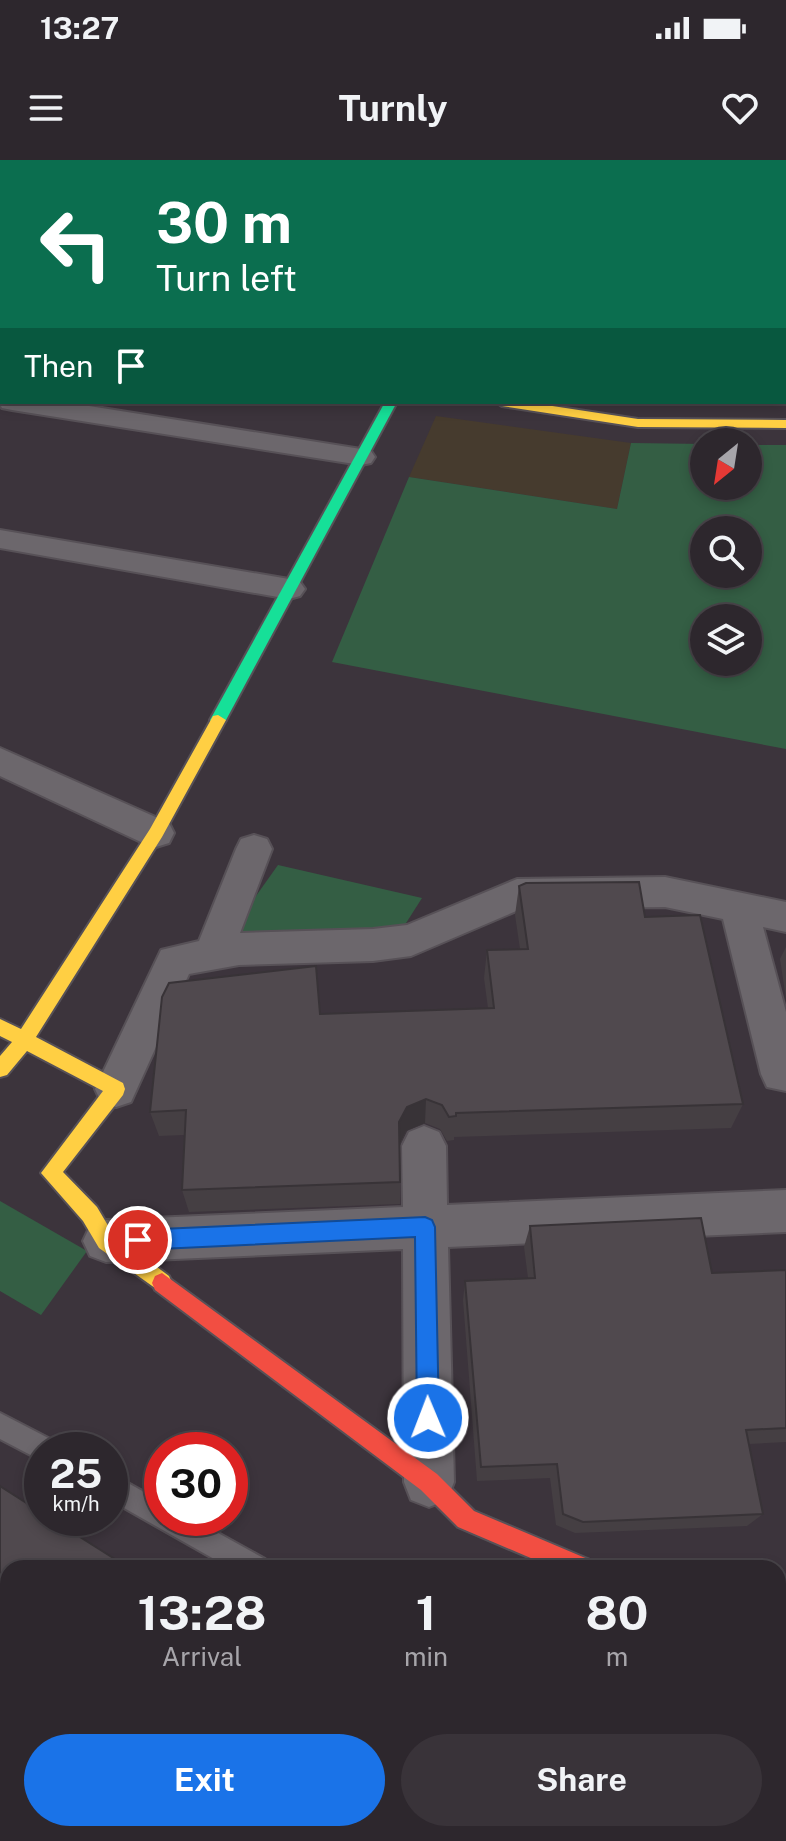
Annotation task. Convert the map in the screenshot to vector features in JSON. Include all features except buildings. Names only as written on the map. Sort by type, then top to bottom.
[{"type":"street","points":[[25,404],[361,457]]},
{"type":"street","points":[[0,1069],[24,1041],[156,833],[390,404]]},
{"type":"street","points":[[515,404],[638,423],[786,424]]},
{"type":"street","points":[[0,539],[289,589]]},
{"type":"street","points":[[0,761],[156,833]]},
{"type":"street","points":[[213,954],[254,849]]},
{"type":"street","points":[[563,1560],[466,1519],[429,1482],[106,1241],[90,1214],[51,1173],[116,1089],[175,961],[239,949],[373,945],[411,940],[517,894],[665,892],[786,917]]},
{"type":"street","points":[[738,905],[782,1074]]},
{"type":"street","points":[[0,1027],[116,1089]]},
{"type":"street","points":[[424,1146],[429,1482]]},
{"type":"street","points":[[106,1241],[786,1211]]},
{"type":"lane","points":[[2,1430],[24,1440]]},
{"type":"lane","points":[[198,1536],[242,1560]]},
{"type":"shaded area","points":[[436,416],[631,443],[617,509],[409,477]]},
{"type":"green space","points":[[631,443],[690,444],[690,500],[762,500],[762,445],[786,445],[786,749],[332,662],[409,477],[617,509]]},
{"type":"green space","points":[[278,865],[422,898],[401,931],[231,931]]},
{"type":"green space","points":[[0,1201],[87,1251],[41,1315],[0,1291]]},
{"type":"traffic: fast","points":[[218,720],[390,404]]},
{"type":"traffic: slow","points":[[515,404],[638,423],[786,424]]},
{"type":"traffic: slow","points":[[0,1069],[24,1041],[156,833],[218,720]]},
{"type":"traffic: slow","points":[[0,1027],[116,1089],[51,1173],[90,1214],[106,1241],[162,1283]]},
{"type":"traffic: jam","points":[[162,1283],[429,1482],[466,1519],[563,1560]]},
{"type":"route","points":[[138,1240],[425,1227],[428,1418]]}]
